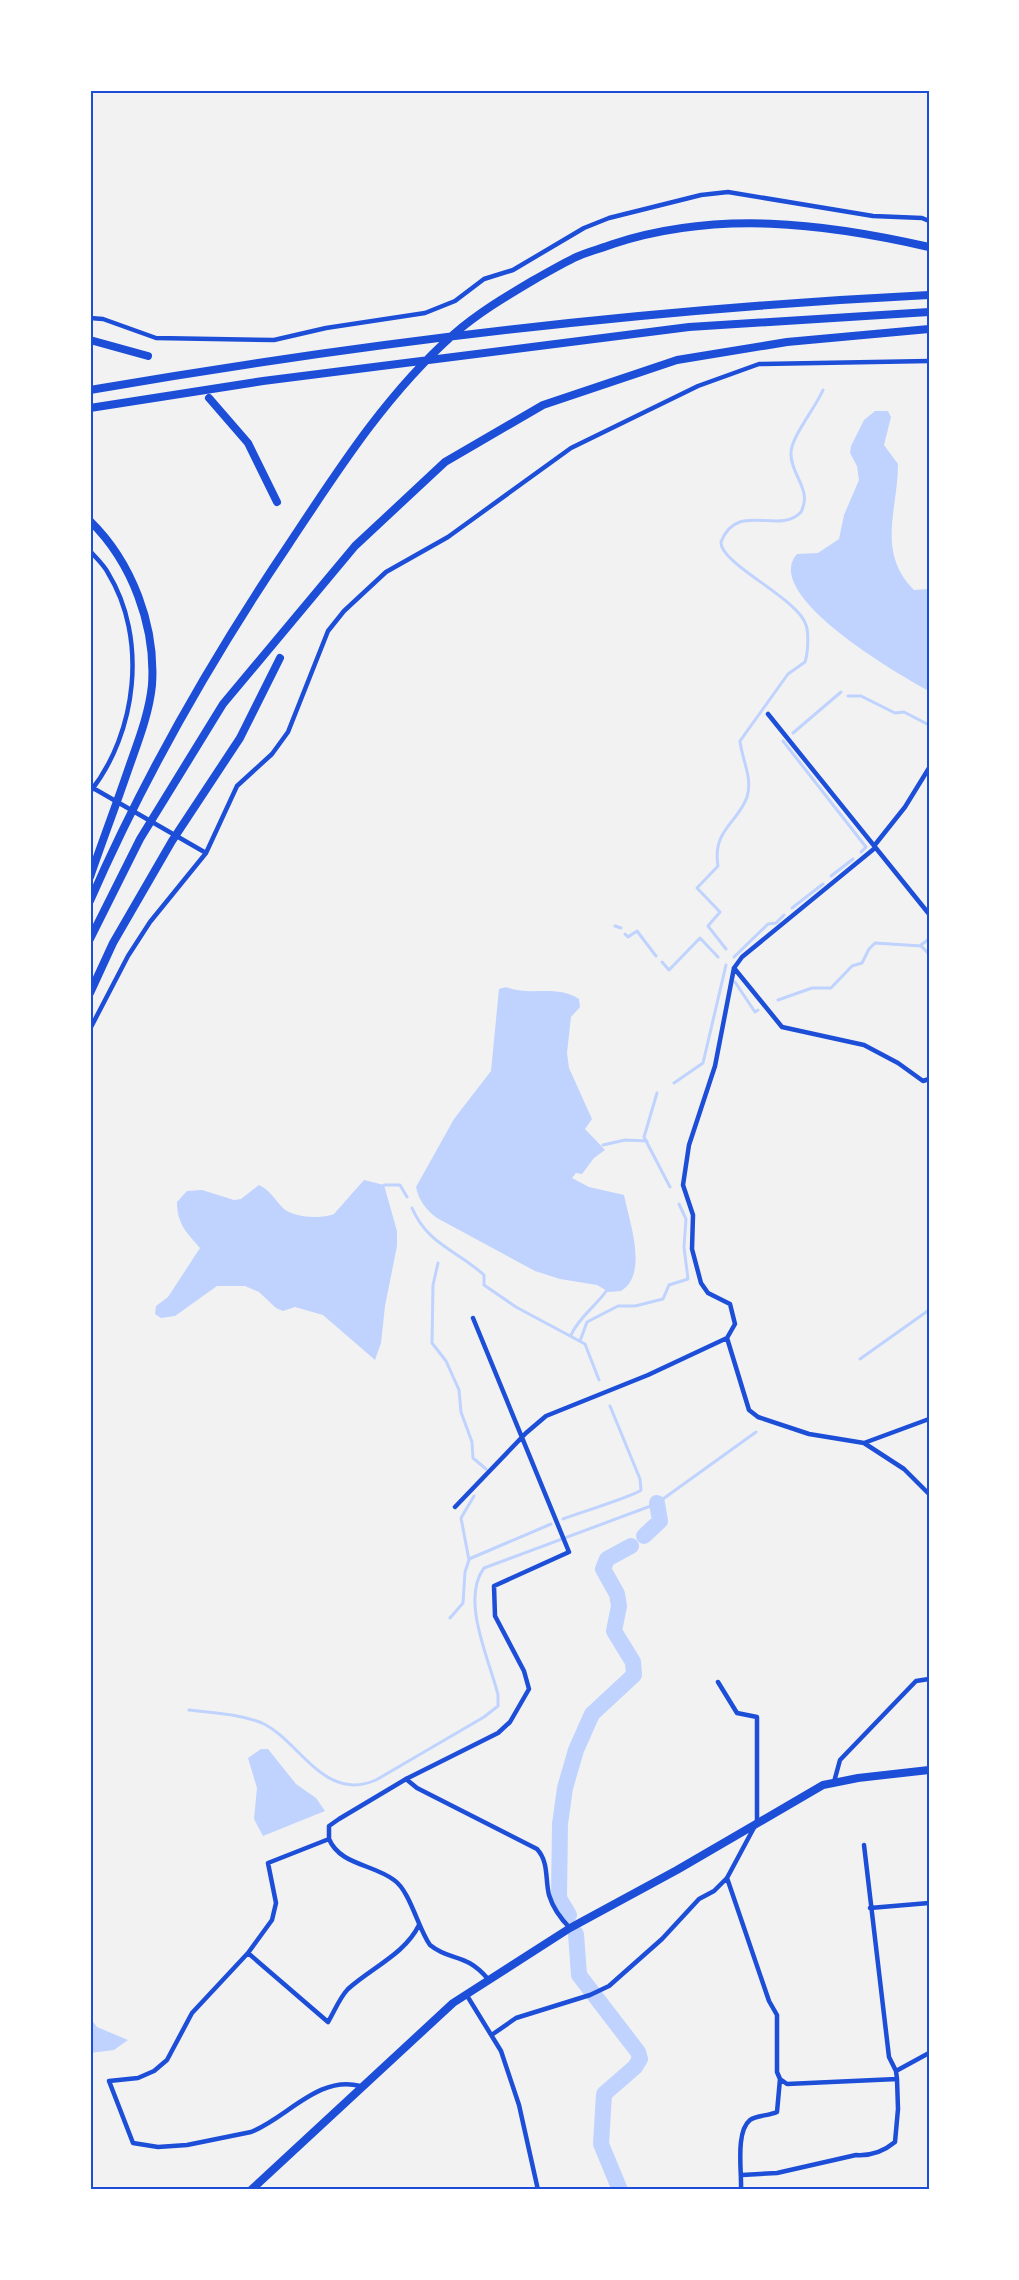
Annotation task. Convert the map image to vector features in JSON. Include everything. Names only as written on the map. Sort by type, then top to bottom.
[{"type":"highway","points":[[90,901],[123,825],[198,684],[339,469],[393,399],[453,334],[510,294],[575,257],[651,232],[732,222],[800,224],[879,236],[929,247]]},
{"type":"highway","points":[[90,390],[260,362],[593,319],[929,295]]},
{"type":"highway","points":[[90,408],[263,381],[677,328],[929,312]]},
{"type":"highway","points":[[90,939],[140,838],[223,704],[355,546],[445,462],[543,405],[677,360],[788,342],[929,329]]},
{"type":"highway","points":[[90,340],[148,356]]},
{"type":"highway","points":[[209,398],[248,443],[277,502]]},
{"type":"highway","points":[[90,521],[103,534],[127,570],[141,604],[150,648],[152,685],[145,723],[90,877]]},
{"type":"highway","points":[[90,993],[146,885],[240,738],[280,658]]},
{"type":"main road","points":[[254,2189],[360,2086],[466,1994],[570,1928],[677,1870],[804,1795],[834,1782],[929,1770]]},
{"type":"street","points":[[90,318],[103,319],[156,338],[274,340],[326,328],[425,313],[455,301],[484,279],[513,270],[584,228],[609,218],[701,195],[728,192],[873,216],[922,218],[929,221]]},
{"type":"street","points":[[90,1029],[139,939],[206,853],[237,786],[272,754],[288,732],[328,631],[344,611],[387,572],[448,537],[571,448],[698,386],[759,364],[929,361]]},
{"type":"street","points":[[90,551],[108,572],[120,600],[132,651],[130,703],[108,762],[92,790],[99,791],[206,853]]},
{"type":"street","points":[[768,714],[929,914]]},
{"type":"street","points":[[455,1508],[522,1437],[546,1416],[656,1371],[727,1338],[735,1324],[733,1314],[730,1304],[708,1293],[700,1283],[692,1250],[693,1215],[683,1185],[689,1145],[715,1066],[734,968],[742,957],[875,847],[905,807],[929,768]]},
{"type":"street","points":[[734,968],[782,1027],[864,1045],[898,1063],[923,1081],[929,1079]]},
{"type":"street","points":[[473,1318],[569,1552],[494,1586],[495,1616],[524,1671],[529,1689],[510,1722],[498,1733],[406,1779],[339,1819],[329,1826],[329,1839],[343,1858],[364,1864],[395,1880],[402,1888],[419,1925],[436,1950],[476,1965],[488,1979]]},
{"type":"street","points":[[727,1338],[749,1410],[758,1417],[809,1434],[864,1443],[904,1469],[929,1494]]},
{"type":"street","points":[[864,1443],[929,1419]]},
{"type":"street","points":[[834,1782],[840,1760],[916,1681],[929,1679]]},
{"type":"street","points":[[493,2034],[516,2018],[590,1995],[609,1986],[662,1939],[699,1899],[714,1891],[727,1878],[757,1822],[757,1717],[737,1713],[718,1682]]},
{"type":"street","points":[[406,1779],[417,1788],[537,1849],[544,1856],[549,1894],[558,1915],[570,1928]]},
{"type":"street","points":[[329,1839],[268,1863],[276,1903],[272,1920],[248,1953],[192,2013],[167,2060],[154,2071],[138,2078],[109,2081],[133,2143],[158,2147],[187,2145],[251,2132],[324,2089],[345,2082],[360,2086]]},
{"type":"street","points":[[742,2175],[777,2173],[856,2156],[868,2156],[887,2149],[895,2142],[898,2109],[897,2079],[889,2056],[864,1845]]},
{"type":"street","points":[[727,1878],[769,2001],[777,2015],[777,2072],[780,2079],[777,2112],[753,2118],[744,2128],[739,2162],[742,2175],[741,2190]]},
{"type":"street","points":[[870,1908],[929,1904]]},
{"type":"street","points":[[248,1953],[328,2022],[347,1990],[382,1965],[414,1934],[419,1925]]},
{"type":"street","points":[[466,1994],[493,2034],[501,2051],[519,2105],[538,2190]]},
{"type":"street","points":[[896,2071],[929,2053]]},
{"type":"street","points":[[780,2079],[787,2084],[897,2079]]},
{"type":"water","points":[[875,411],[888,411],[891,417],[884,445],[898,464],[892,530],[895,561],[902,576],[914,590],[929,589],[929,691],[865,652],[839,632],[815,611],[798,591],[791,571],[797,554],[818,553],[839,539],[844,515],[859,480],[857,466],[850,453],[851,446],[864,420]]},
{"type":"water","points":[[506,987],[524,991],[561,992],[579,999],[580,1007],[571,1017],[567,1053],[569,1068],[592,1119],[585,1129],[605,1150],[594,1158],[582,1174],[576,1173],[572,1178],[589,1187],[624,1195],[633,1232],[636,1260],[629,1283],[621,1291],[609,1292],[597,1285],[560,1279],[535,1271],[437,1218],[426,1208],[419,1197],[416,1187],[454,1119],[491,1071],[499,989]]},
{"type":"water","points":[[364,1180],[384,1185],[397,1231],[397,1246],[385,1306],[381,1343],[375,1360],[323,1315],[295,1307],[283,1311],[276,1308],[259,1292],[245,1286],[217,1286],[175,1316],[161,1318],[155,1314],[156,1306],[168,1297],[200,1248],[184,1228],[177,1210],[177,1202],[187,1191],[202,1190],[234,1200],[241,1199],[259,1185],[288,1211],[300,1216],[322,1217],[334,1214]]},
{"type":"water","points":[[261,1749],[268,1749],[296,1784],[316,1798],[325,1811],[263,1836],[254,1819],[257,1788],[248,1758]]},
{"type":"water","points":[[90,2018],[97,2027],[128,2040],[114,2050],[90,2053]]},
{"type":"waterway","points":[[726,949],[708,926],[720,912],[697,888],[718,866],[717,854],[722,835],[738,814],[747,797],[749,783],[740,741],[788,674],[805,662],[808,638],[806,625],[800,615],[733,560],[724,551],[721,542],[728,530],[737,523],[748,520],[781,521],[801,512],[804,496],[792,461],[792,446],[823,390]]},
{"type":"waterway","points":[[793,733],[841,692]]},
{"type":"waterway","points":[[848,696],[861,696],[895,713],[904,712],[929,725]]},
{"type":"waterway","points":[[783,741],[866,847],[861,852]]},
{"type":"waterway","points":[[831,876],[853,859]]},
{"type":"waterway","points":[[792,908],[823,884]]},
{"type":"waterway","points":[[734,957],[768,924],[776,923],[784,915]]},
{"type":"waterway","points":[[615,926],[621,928]]},
{"type":"waterway","points":[[625,934],[628,937],[637,931],[656,956]]},
{"type":"waterway","points":[[662,962],[669,970],[700,938],[718,957]]},
{"type":"waterway","points":[[921,945],[929,939]]},
{"type":"waterway","points":[[778,1000],[812,988],[831,988],[852,966],[862,963],[875,943],[921,946],[929,954]]},
{"type":"waterway","points":[[674,1083],[703,1063],[726,965]]},
{"type":"waterway","points":[[735,982],[755,1012],[758,1010]]},
{"type":"waterway","points":[[657,1093],[644,1137],[670,1187]]},
{"type":"waterway","points":[[603,1145],[625,1140],[647,1141]]},
{"type":"waterway","points":[[384,1185],[400,1185],[407,1197]]},
{"type":"waterway","points":[[580,1341],[587,1322],[618,1306],[635,1306],[663,1299],[669,1285],[688,1279],[684,1247],[686,1219],[679,1204]]},
{"type":"waterway","points":[[412,1208],[426,1231],[484,1275],[484,1285],[516,1307],[585,1344],[599,1380]]},
{"type":"waterway","points":[[438,1263],[433,1285],[432,1343],[446,1361],[459,1390],[461,1412],[472,1442],[473,1458],[486,1469]]},
{"type":"waterway","points":[[571,1335],[578,1323],[607,1290]]},
{"type":"waterway","points":[[860,1359],[929,1310]]},
{"type":"waterway","points":[[563,1519],[641,1490],[640,1479],[610,1406]]},
{"type":"waterway","points":[[189,1710],[235,1716],[262,1723],[275,1731],[327,1777],[341,1783],[358,1785],[376,1780],[484,1717],[498,1706],[498,1695],[476,1613],[477,1581],[484,1568],[656,1504],[756,1432]]},
{"type":"waterway","points":[[450,1618],[463,1603],[465,1572],[469,1560],[461,1518],[474,1496]]},
{"type":"waterway","points":[[644,1536],[660,1521],[657,1503]]},
{"type":"waterway","points":[[469,1559],[551,1524]]},
{"type":"waterway","points":[[569,1915],[559,1898],[560,1824],[565,1788],[576,1750],[592,1714],[634,1675],[633,1662],[614,1631],[619,1606],[617,1594],[603,1569],[607,1559],[631,1546]]},
{"type":"waterway","points":[[576,1934],[579,1975],[638,2052],[640,2059],[635,2067],[604,2094],[601,2144],[620,2190]]}]
